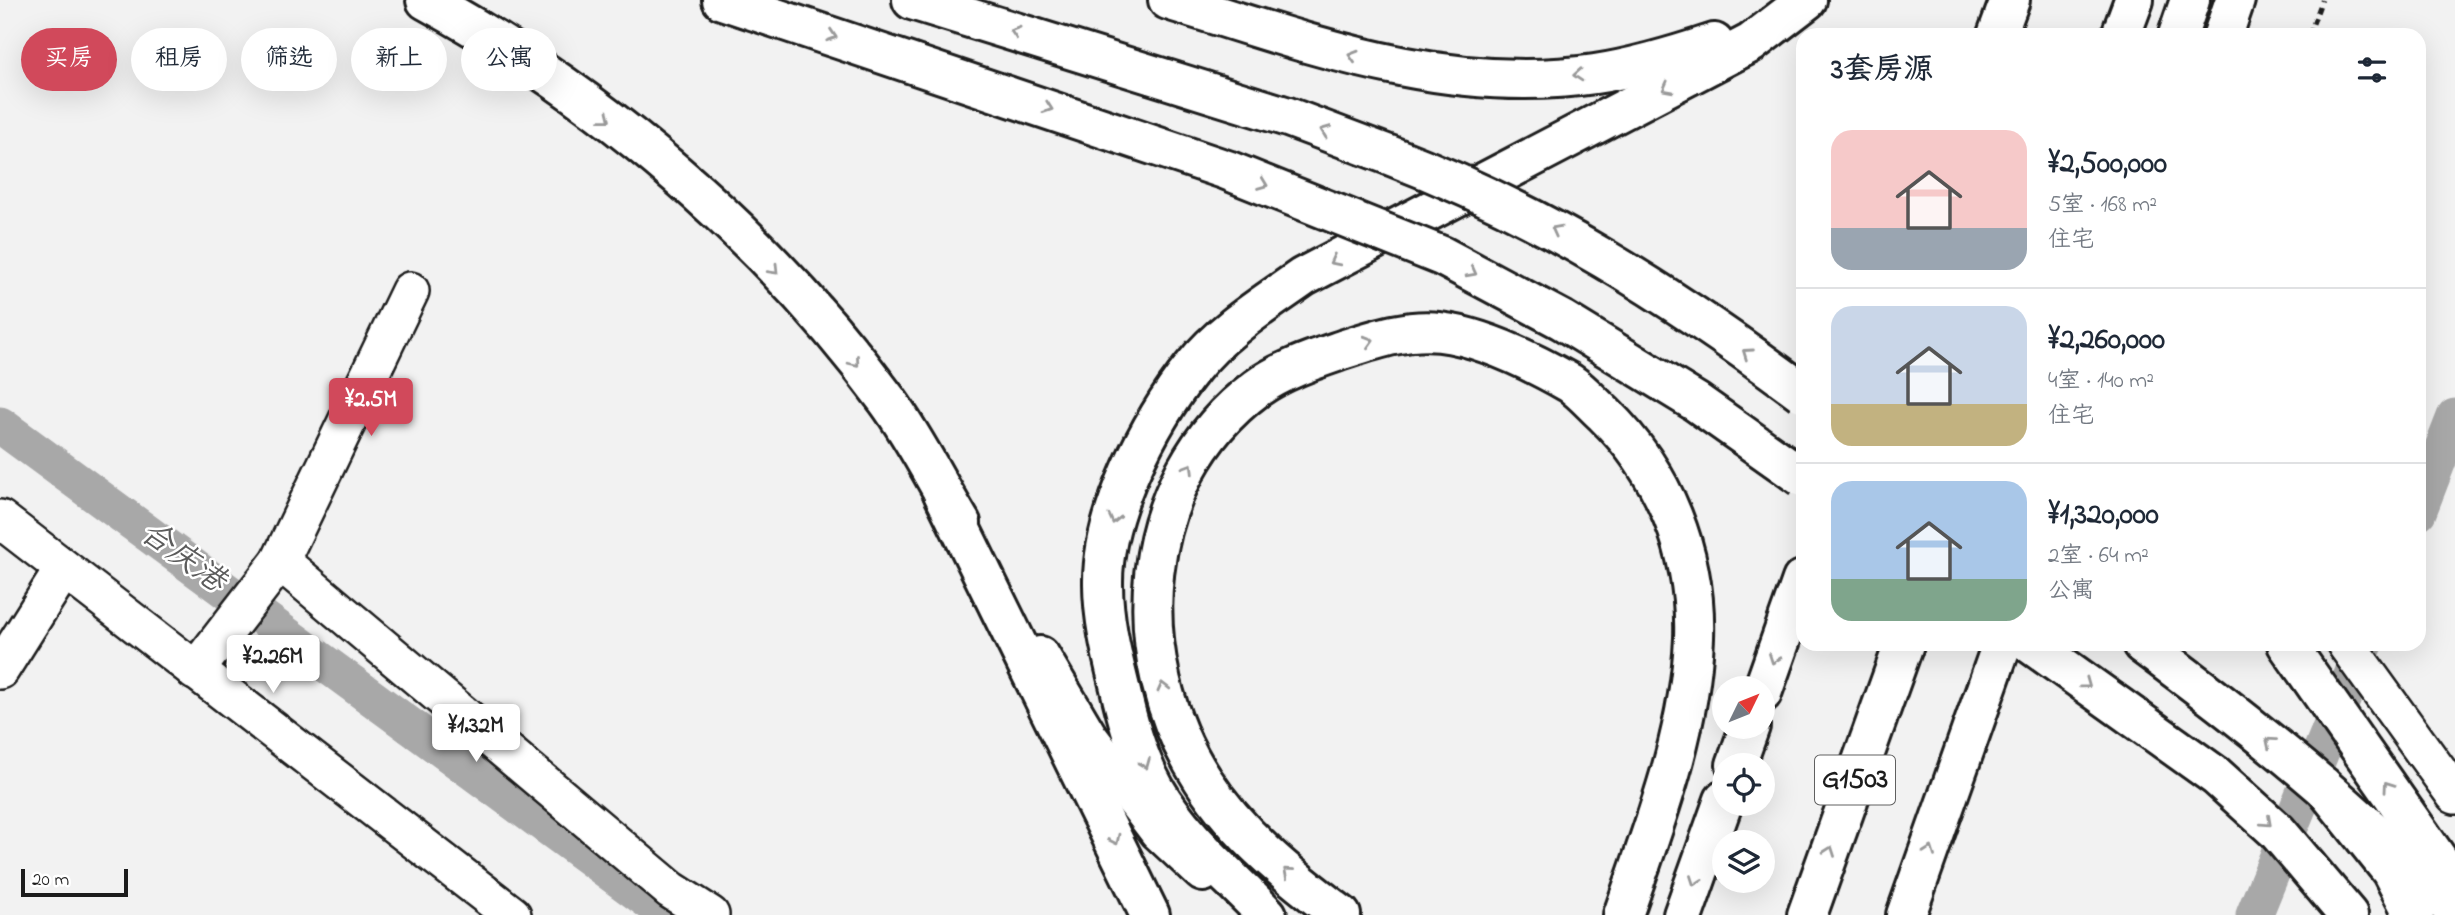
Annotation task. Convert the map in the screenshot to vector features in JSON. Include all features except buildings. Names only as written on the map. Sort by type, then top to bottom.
[{"type":"main road","points":[[426,0],[567,87],[727,221],[812,309],[888,401],[1088,737],[1158,831],[1252,915]]},
{"type":"main road","points":[[722,0],[1227,170],[1441,256],[1606,347],[1696,402],[1796,473]]},
{"type":"main road","points":[[912,0],[1288,117],[1462,183],[1623,268],[1796,389]]},
{"type":"main road","points":[[1168,0],[1373,62],[1438,74],[1511,79],[1594,74],[1667,58],[1721,41],[1805,0]]},
{"type":"main road","points":[[1267,915],[1190,836],[1155,788],[1129,725],[1111,651],[1103,583],[1114,514],[1139,450],[1193,367],[1236,325],[1293,285],[1751,43],[1805,0]]},
{"type":"main road","points":[[2000,28],[2010,0]]},
{"type":"main road","points":[[2124,28],[2134,0]]},
{"type":"main road","points":[[2180,28],[2190,0]]},
{"type":"main road","points":[[2225,28],[2235,0]]},
{"type":"main road","points":[[1341,915],[1258,846],[1203,780],[1180,737],[1152,646],[1150,597],[1158,543],[1184,475],[1227,417],[1257,388],[1293,369],[1374,339],[1439,331],[1479,342],[1573,385],[1613,423],[1642,456],[1677,526],[1688,562],[1693,614],[1686,710],[1651,834],[1623,915]]},
{"type":"main road","points":[[943,494],[1016,649],[1114,837],[1150,915]]},
{"type":"main road","points":[[1768,676],[1796,597]]},
{"type":"main road","name":"G1503","points":[[1807,915],[1901,651]]},
{"type":"main road","points":[[1906,915],[2000,651]]},
{"type":"main road","points":[[2041,651],[2216,776],[2277,831],[2348,915]]},
{"type":"main road","points":[[2151,651],[2245,720],[2323,786],[2411,846],[2455,884]]},
{"type":"main road","points":[[2292,651],[2411,846],[2455,912]]},
{"type":"main road","points":[[2323,786],[2391,871],[2414,915]]},
{"type":"main road","points":[[1683,915],[1718,816]]},
{"type":"street","points":[[197,669],[281,561],[410,290]]},
{"type":"street","points":[[0,519],[512,915]]},
{"type":"street","points":[[281,561],[671,890],[710,915]]},
{"type":"street","points":[[0,670],[63,569]]},
{"type":"street","points":[[2351,651],[2455,795]]},
{"type":"path","points":[[2312,28],[2322,0]]},
{"type":"waterway","points":[[2426,491],[2455,417]]},
{"type":"waterway","name":"合庆港","points":[[0,425],[668,915]]},
{"type":"waterway","points":[[2254,915],[2362,651]]}]
